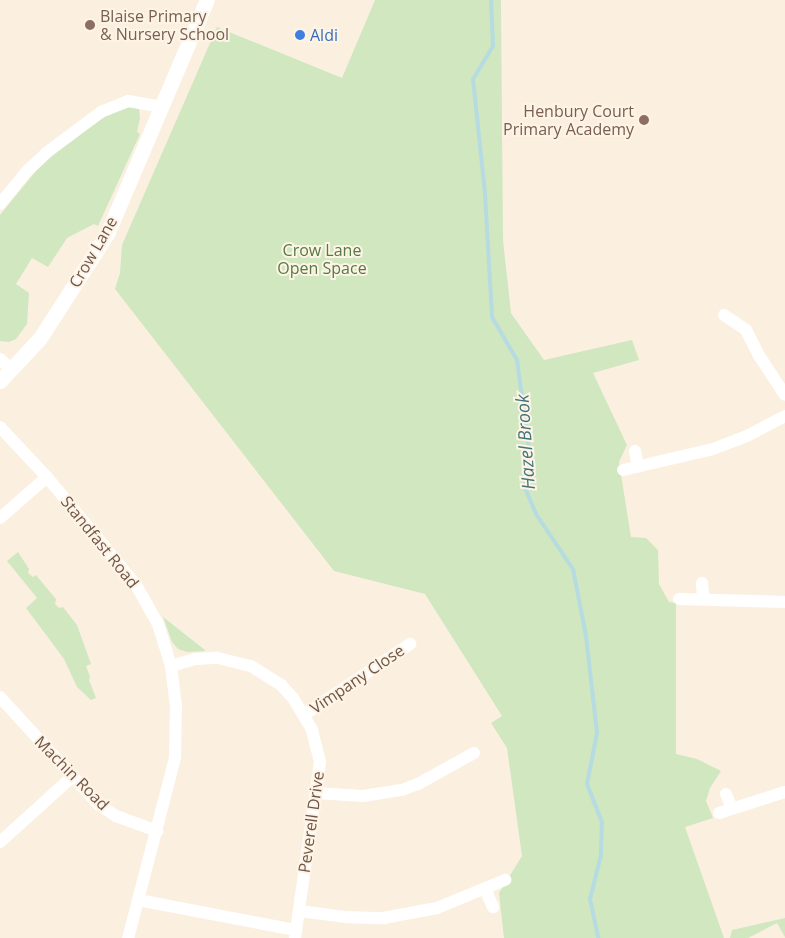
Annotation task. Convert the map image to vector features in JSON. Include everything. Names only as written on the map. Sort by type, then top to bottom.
[{"type":"street","name":"Crow Lane","points":[[0,381],[40,338],[101,244],[207,0]]},
{"type":"street","points":[[0,204],[27,171],[46,153],[101,112],[128,101],[161,108]]},
{"type":"street","points":[[724,315],[746,330],[763,363],[785,395]]},
{"type":"street","points":[[0,359],[12,370]]},
{"type":"street","points":[[623,470],[714,449],[747,436],[785,416]]},
{"type":"street","name":"Standfast Road","points":[[0,427],[46,477],[136,585],[158,624],[171,666],[176,704],[175,758],[128,938]]},
{"type":"street","points":[[635,451],[638,467]]},
{"type":"street","points":[[0,518],[46,477]]},
{"type":"street","points":[[702,583],[703,600]]},
{"type":"street","points":[[679,599],[785,602]]},
{"type":"street","name":"Vimpany Close","points":[[304,715],[410,644]]},
{"type":"street","name":"Peverell Drive","points":[[171,666],[196,659],[218,658],[251,666],[281,685],[304,715],[312,730],[320,762],[295,934]]},
{"type":"street","name":"Machin Road","points":[[0,697],[98,804],[116,816],[157,831]]},
{"type":"street","points":[[316,794],[363,796],[402,790],[418,784],[474,753]]},
{"type":"street","points":[[0,842],[72,777]]},
{"type":"street","points":[[719,813],[785,792]]},
{"type":"street","points":[[726,794],[732,808]]},
{"type":"street","points":[[299,910],[345,917],[383,918],[436,908],[505,880]]},
{"type":"street","points":[[485,889],[493,907]]},
{"type":"street","points":[[138,900],[295,934]]},
{"type":"green space","name":"Crow Lane Open Space","points":[[375,0],[501,0],[503,240],[511,313],[544,360],[632,340],[639,360],[593,373],[627,445],[619,462],[631,537],[646,538],[658,550],[659,584],[669,602],[676,603],[676,754],[697,759],[721,771],[710,788],[706,801],[713,818],[685,827],[724,938],[504,938],[499,893],[522,856],[507,748],[491,723],[502,716],[425,594],[334,571],[115,289],[120,273],[122,245],[217,27],[342,78]]},
{"type":"green space","points":[[129,105],[139,108],[140,118],[137,132],[140,134],[98,226],[94,224],[67,238],[48,267],[32,258],[16,284],[29,293],[27,324],[16,339],[9,342],[0,341],[0,215],[40,166],[76,134],[112,109]]},
{"type":"green space","points":[[18,552],[29,569],[28,573],[33,577],[36,575],[56,599],[55,604],[59,608],[63,607],[77,625],[91,664],[86,666],[96,698],[91,700],[77,687],[64,659],[26,608],[37,598],[7,561]]},
{"type":"green space","points":[[163,617],[205,651],[187,652],[178,649],[172,642]]},
{"type":"green space","points":[[785,918],[785,937],[777,923],[748,938],[730,938],[732,930]]},
{"type":"waterway","name":"Hazel Brook","points":[[491,0],[493,46],[473,79],[485,194],[492,317],[517,360],[529,449],[525,488],[536,514],[573,569],[586,636],[597,733],[587,784],[602,822],[601,855],[590,899],[598,938]]},
{"type":"place","name":"Blaise Primary & Nursery School","points":[[90,25]]},
{"type":"place","name":"Aldi","points":[[300,35]]},
{"type":"place","name":"Henbury Court Primary Academy","points":[[644,120]]}]
